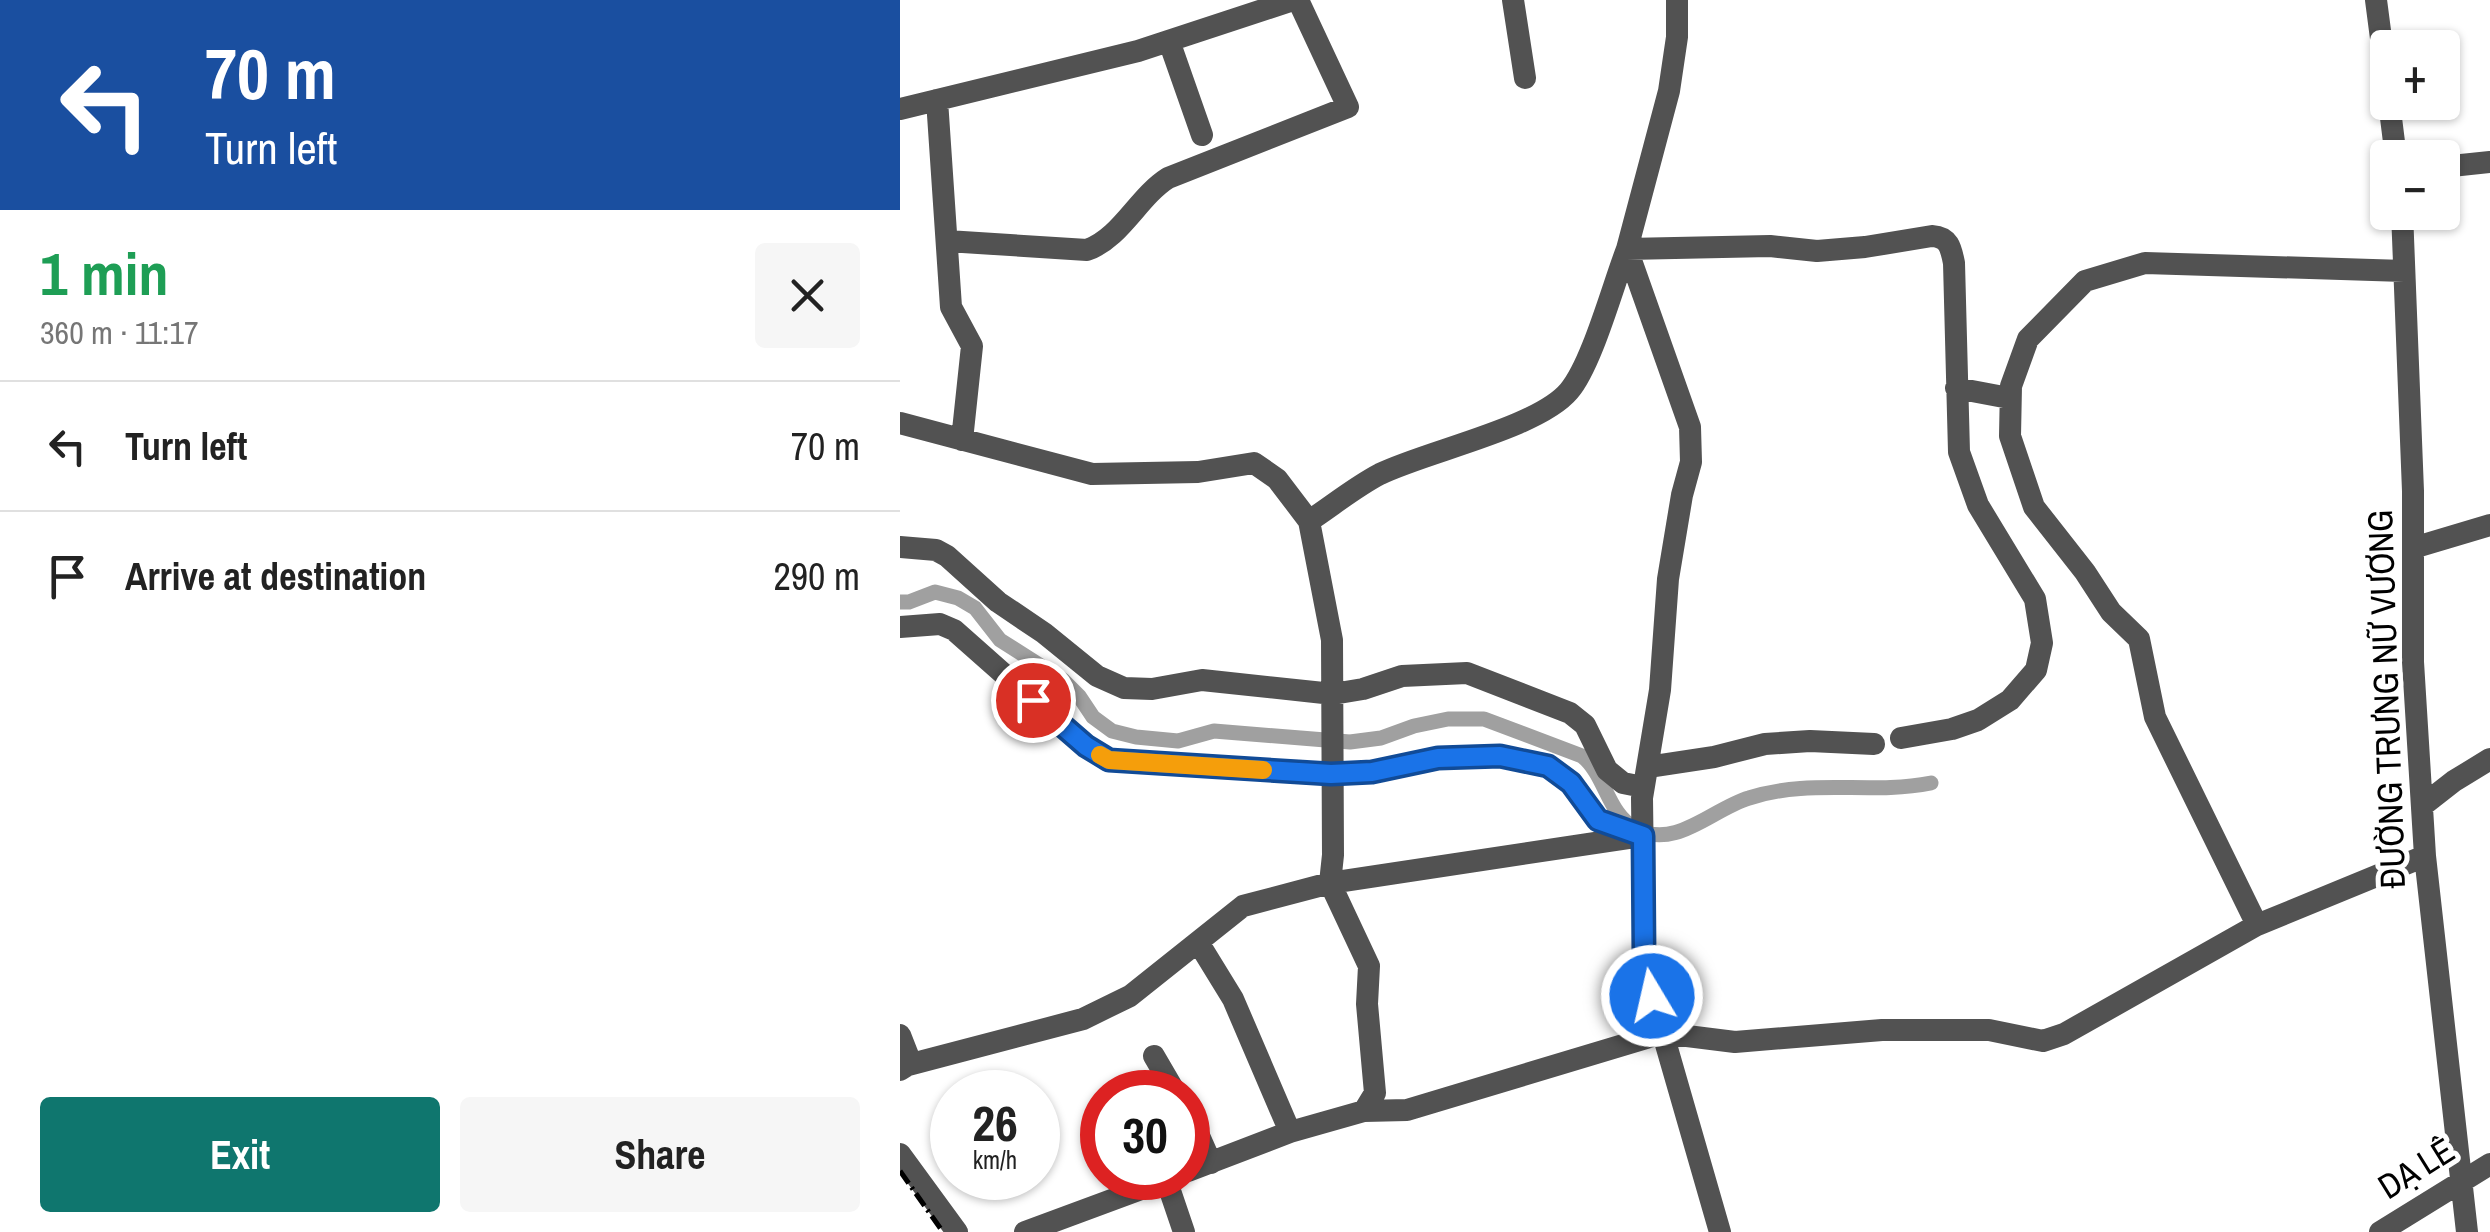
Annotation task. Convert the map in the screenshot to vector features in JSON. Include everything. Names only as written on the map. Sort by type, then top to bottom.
[{"type":"street","points":[[900,109],[1138,52],[1295,0],[1348,107],[1168,178],[1148,193],[1104,242],[1087,250],[946,242]]},
{"type":"street","points":[[1513,0],[1524,78]]},
{"type":"street","points":[[1310,522],[1378,475],[1518,424],[1570,391],[1583,368],[1627,249],[1669,91],[1677,37],[1677,0]]},
{"type":"street","points":[[2376,0],[2380,30]]},
{"type":"street","points":[[1169,41],[1202,134]]},
{"type":"street","points":[[936,100],[951,307],[972,346],[962,440]]},
{"type":"street","points":[[2460,164],[2490,162]]},
{"type":"street","name":"ĐƯỜNG TRƯNG NỮ VƯƠNG","points":[[2403,230],[2413,662],[2425,856],[2463,1180]]},
{"type":"street","points":[[1627,249],[1770,246],[1817,251],[1941,236],[1947,241],[1954,263],[1962,389],[1959,452],[1978,505],[2034,599],[2042,629],[2040,656],[2028,682],[2010,700],[1978,720],[1901,738]]},
{"type":"street","points":[[1627,249],[1690,427],[1692,462],[1682,495],[1668,579],[1660,690],[1644,784],[1644,956],[1720,1232]]},
{"type":"street","points":[[2257,925],[2155,717],[2139,638],[2111,612],[2086,572],[2034,506],[2012,447],[2004,396],[2028,338],[2086,281],[2145,263],[2404,271]]},
{"type":"street","points":[[1962,389],[2004,396]]},
{"type":"street","points":[[900,423],[1092,474],[1198,472],[1254,463],[1268,470],[1310,522],[1332,640],[1330,883],[1369,966],[1367,1004],[1375,1094],[1364,1110]]},
{"type":"street","points":[[2413,548],[2490,525]]},
{"type":"street","points":[[900,547],[936,550],[948,556],[998,602],[1111,684],[1136,690],[1202,680],[1333,694],[1412,675],[1453,672],[1480,677],[1578,718],[1591,735],[1607,770],[1623,782],[1644,784],[1788,742],[1874,744]]},
{"type":"street","points":[[900,627],[940,624],[954,630],[1086,746],[1109,760],[1372,772],[1438,758],[1500,756],[1548,766],[1571,783],[1598,820],[1642,830]]},
{"type":"street","points":[[2422,806],[2490,759]]},
{"type":"street","points":[[904,1067],[1083,1019],[1130,996],[1243,906],[1330,883],[1642,830]]},
{"type":"street","points":[[1211,1163],[1290,1132],[1364,1110],[1407,1110],[1663,1033],[1735,1042],[1882,1030],[1989,1030],[2043,1040],[2064,1034],[2257,925],[2425,856]]},
{"type":"street","points":[[1198,942],[1233,998],[1290,1132]]},
{"type":"street","points":[[900,1035],[909,1058],[904,1067]]},
{"type":"street","points":[[1154,1056],[1163,1070]]},
{"type":"street","points":[[900,1154],[957,1232]]},
{"type":"street","name":"DẠ LÊ","points":[[2380,1232],[2490,1164]]},
{"type":"street","points":[[2463,1180],[2467,1232]]},
{"type":"street","points":[[2463,1180],[2484,1232]]},
{"type":"street","points":[[1025,1232],[1111,1200]]},
{"type":"street","points":[[1179,1200],[1184,1232]]},
{"type":"waterway","points":[[900,602],[935,592],[975,608],[1000,640],[1063,680],[1093,717],[1112,731],[1178,741],[1214,731],[1350,742],[1381,738],[1448,719],[1484,719],[1582,756],[1626,822],[1651,834],[1680,831],[1735,803],[1772,792],[1931,783]]},
{"type":"railway","points":[[900,1171],[943,1232]]},
{"type":"slow traffic","points":[[1100,755],[1109,760],[1263,770]]},
{"type":"route","points":[[1033,700],[1086,746],[1109,760],[1331,774],[1372,772],[1438,758],[1500,756],[1548,766],[1571,783],[1598,820],[1643,836],[1644,956],[1652,996]]}]
